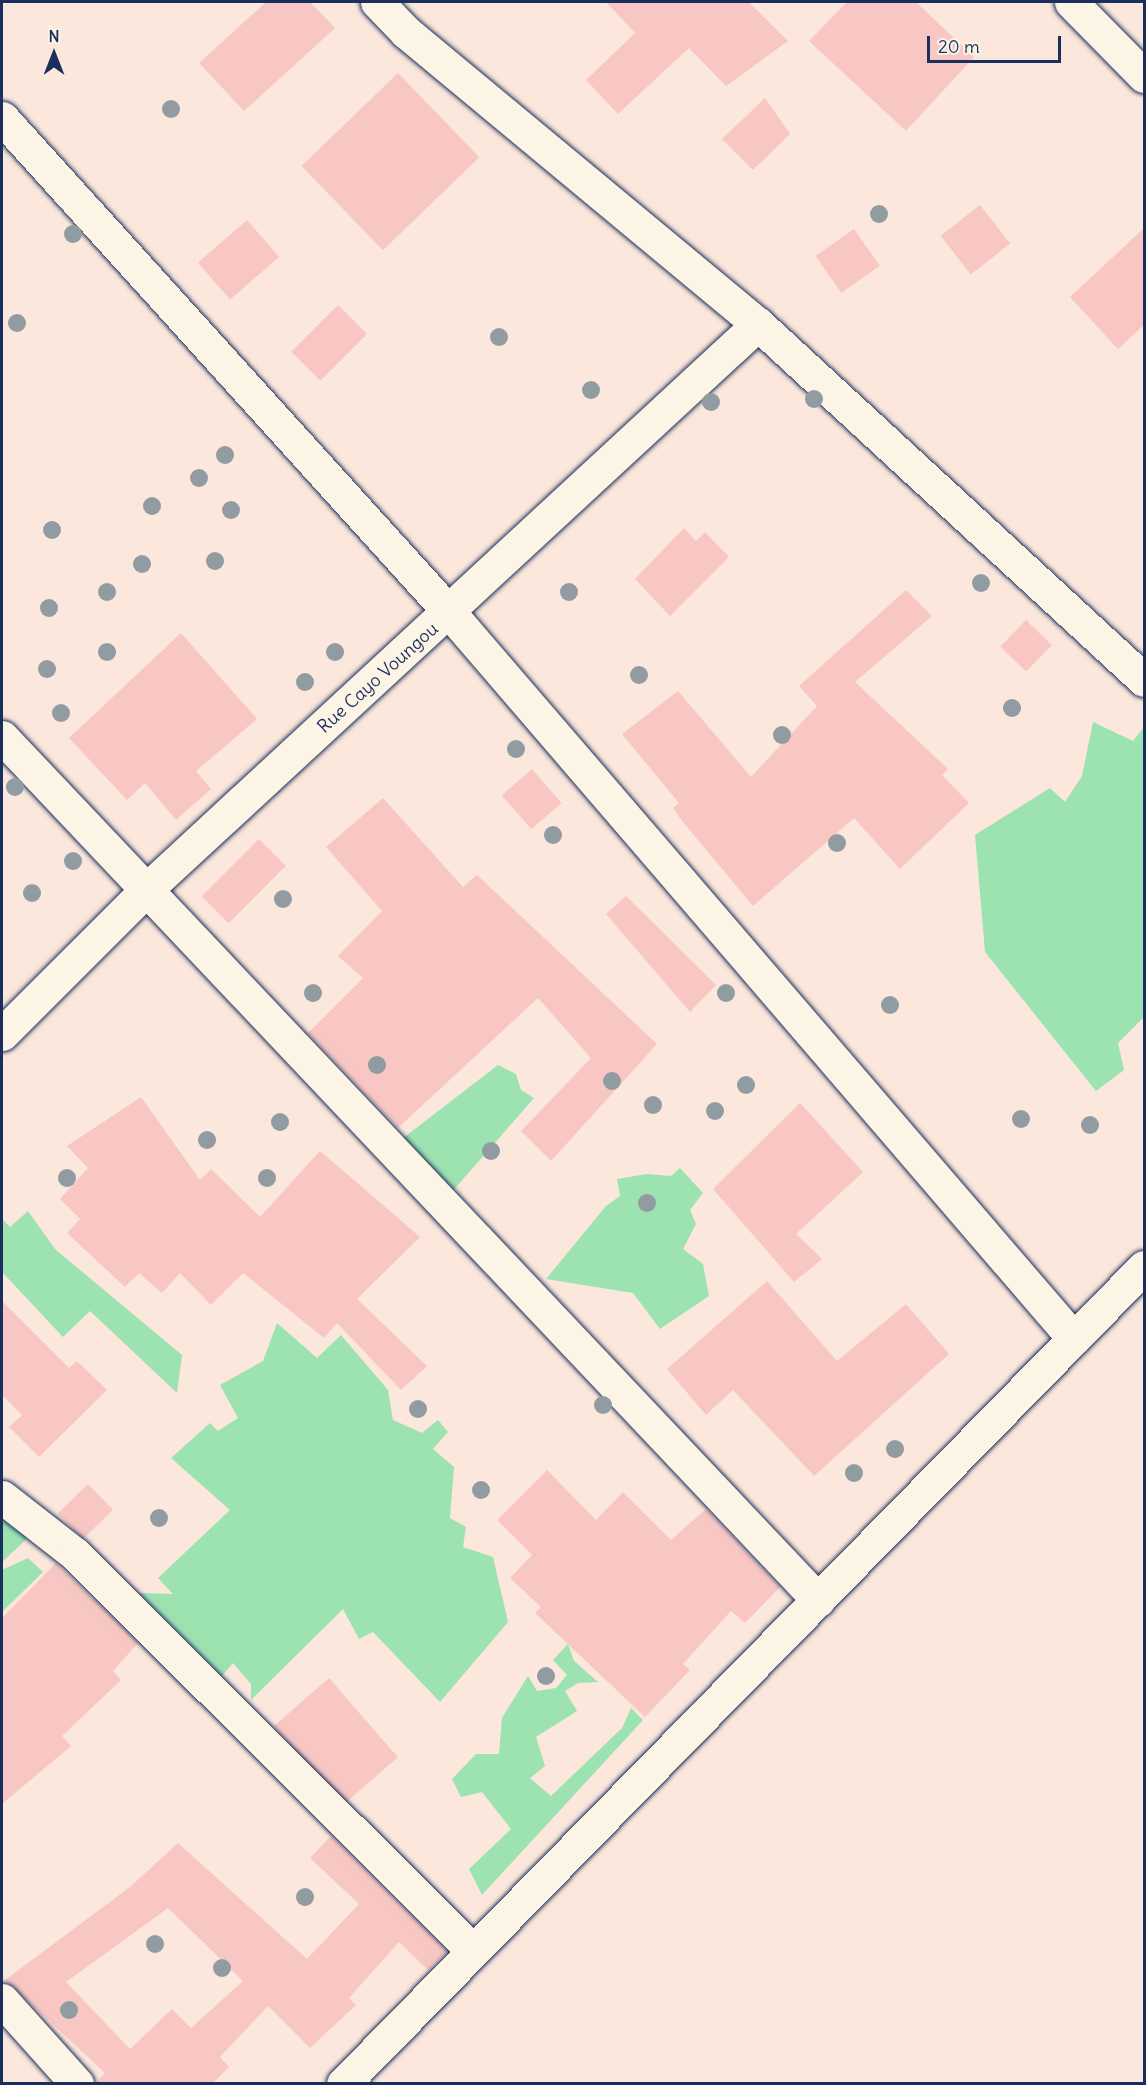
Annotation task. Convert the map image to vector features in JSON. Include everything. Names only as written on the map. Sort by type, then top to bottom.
[{"type":"street","points":[[378,2],[406,32],[758,324],[1144,680]]},
{"type":"street","points":[[1071,2],[1144,76]]},
{"type":"street","points":[[2,118],[450,612],[1074,1339]]},
{"type":"street","name":"Rue Cayo Voungou","points":[[2,1034],[147,889],[450,612],[758,324]]},
{"type":"street","points":[[2,737],[818,1600]]},
{"type":"street","points":[[343,2084],[1144,1267]]},
{"type":"street","points":[[2,1497],[75,1554],[473,1951]]},
{"type":"street","points":[[2,2000],[77,2084]]},
{"type":"green space","points":[[1093,722],[1133,741],[1144,727],[1144,1017],[1118,1043],[1124,1070],[1096,1091],[985,952],[975,835],[1050,788],[1065,802],[1082,776]]},
{"type":"green space","points":[[498,1065],[516,1074],[521,1090],[534,1098],[449,1195],[398,1142]]},
{"type":"green space","points":[[680,1168],[703,1193],[690,1210],[696,1224],[683,1249],[703,1264],[709,1296],[660,1329],[633,1293],[546,1279],[606,1206],[620,1196],[617,1179],[647,1174],[671,1176]]},
{"type":"green space","points":[[28,1211],[55,1249],[182,1355],[177,1393],[90,1311],[63,1337],[2,1272],[2,1219],[10,1227]]},
{"type":"green space","points":[[277,1323],[317,1358],[341,1335],[388,1390],[393,1420],[422,1433],[438,1420],[448,1432],[433,1449],[454,1467],[450,1518],[466,1527],[463,1547],[493,1557],[508,1622],[440,1702],[373,1632],[359,1639],[343,1609],[251,1700],[251,1684],[233,1663],[222,1676],[139,1593],[173,1594],[158,1578],[230,1510],[171,1458],[210,1423],[218,1431],[238,1418],[220,1385],[263,1361]]},
{"type":"green space","points":[[2,1506],[32,1534],[2,1562]]},
{"type":"green space","points":[[28,1558],[43,1572],[2,1612],[2,1570]]},
{"type":"green space","points":[[568,1644],[574,1661],[598,1682],[578,1683],[565,1691],[577,1711],[536,1737],[545,1766],[530,1778],[551,1796],[622,1728],[631,1708],[643,1720],[482,1895],[469,1869],[511,1829],[482,1792],[461,1797],[452,1779],[476,1754],[499,1754],[502,1718],[528,1676],[537,1691],[556,1688],[567,1675],[553,1660]]},
{"type":"building","points":[[266,2],[310,2],[335,28],[244,111],[199,63]]},
{"type":"building","points":[[606,2],[749,2],[788,41],[726,86],[689,48],[618,114],[586,80],[635,33]]},
{"type":"building","points":[[847,2],[916,2],[974,57],[906,131],[809,41]]},
{"type":"building","points":[[398,73],[479,157],[383,250],[302,166]]},
{"type":"building","points":[[765,98],[790,134],[753,170],[722,139]]},
{"type":"building","points":[[980,205],[1010,244],[971,274],[941,236]]},
{"type":"building","points":[[247,220],[279,257],[230,300],[198,263]]},
{"type":"building","points":[[1144,228],[1144,325],[1118,349],[1070,297]]},
{"type":"building","points":[[854,229],[880,266],[841,293],[815,256]]},
{"type":"building","points":[[338,305],[367,334],[320,381],[291,352]]},
{"type":"building","points":[[684,528],[696,541],[705,532],[729,557],[670,616],[635,579]]},
{"type":"building","points":[[906,590],[932,616],[855,682],[948,769],[942,775],[969,803],[900,869],[854,818],[753,906],[682,821],[673,808],[679,803],[622,734],[678,691],[751,777],[817,706],[799,686]]},
{"type":"building","points":[[1026,620],[1052,645],[1026,672],[1000,647]]},
{"type":"building","points":[[181,633],[257,719],[196,771],[211,789],[176,820],[145,783],[127,800],[69,738]]},
{"type":"building","points":[[532,769],[562,803],[531,829],[502,795]]},
{"type":"building","points":[[383,798],[463,887],[477,875],[657,1044],[551,1161],[521,1131],[591,1058],[538,998],[398,1128],[308,1033],[363,978],[338,956],[382,911],[326,847]]},
{"type":"building","points":[[259,839],[286,866],[229,923],[202,896]]},
{"type":"building","points":[[626,896],[716,985],[690,1012],[606,914]]},
{"type":"building","points":[[141,1097],[200,1180],[211,1169],[260,1217],[320,1151],[420,1237],[357,1299],[427,1366],[401,1390],[337,1323],[324,1338],[243,1273],[211,1305],[180,1273],[162,1293],[139,1273],[125,1287],[67,1233],[80,1219],[60,1199],[88,1168],[67,1146]]},
{"type":"building","points":[[800,1103],[863,1172],[796,1234],[822,1259],[794,1282],[713,1189]]},
{"type":"building","points":[[767,1281],[837,1361],[906,1304],[949,1354],[814,1476],[733,1390],[706,1415],[667,1369]]},
{"type":"building","points":[[2,1301],[69,1368],[77,1361],[107,1390],[39,1457],[9,1427],[22,1415],[2,1395]]},
{"type":"building","points":[[547,1470],[596,1520],[623,1492],[671,1540],[706,1509],[780,1587],[745,1623],[731,1611],[683,1664],[690,1670],[645,1717],[535,1613],[541,1607],[510,1578],[532,1555],[497,1520]]},
{"type":"building","points":[[88,1484],[113,1510],[83,1539],[58,1513]]},
{"type":"building","points":[[56,1563],[138,1643],[113,1671],[121,1680],[62,1736],[71,1746],[2,1804],[2,1618]]},
{"type":"building","points":[[329,1678],[398,1757],[343,1805],[274,1726]]},
{"type":"building","points":[[331,1836],[447,1951],[428,1970],[399,1942],[349,1998],[356,2005],[310,2048],[268,2006],[220,2057],[229,2067],[212,2084],[95,2084],[105,2073],[5,1980],[130,1887],[178,1843],[307,1959],[359,1904],[310,1858]],"holes":[[[168,1908],[243,1981],[191,2028],[172,2009],[130,2049],[66,1982]]]}]
